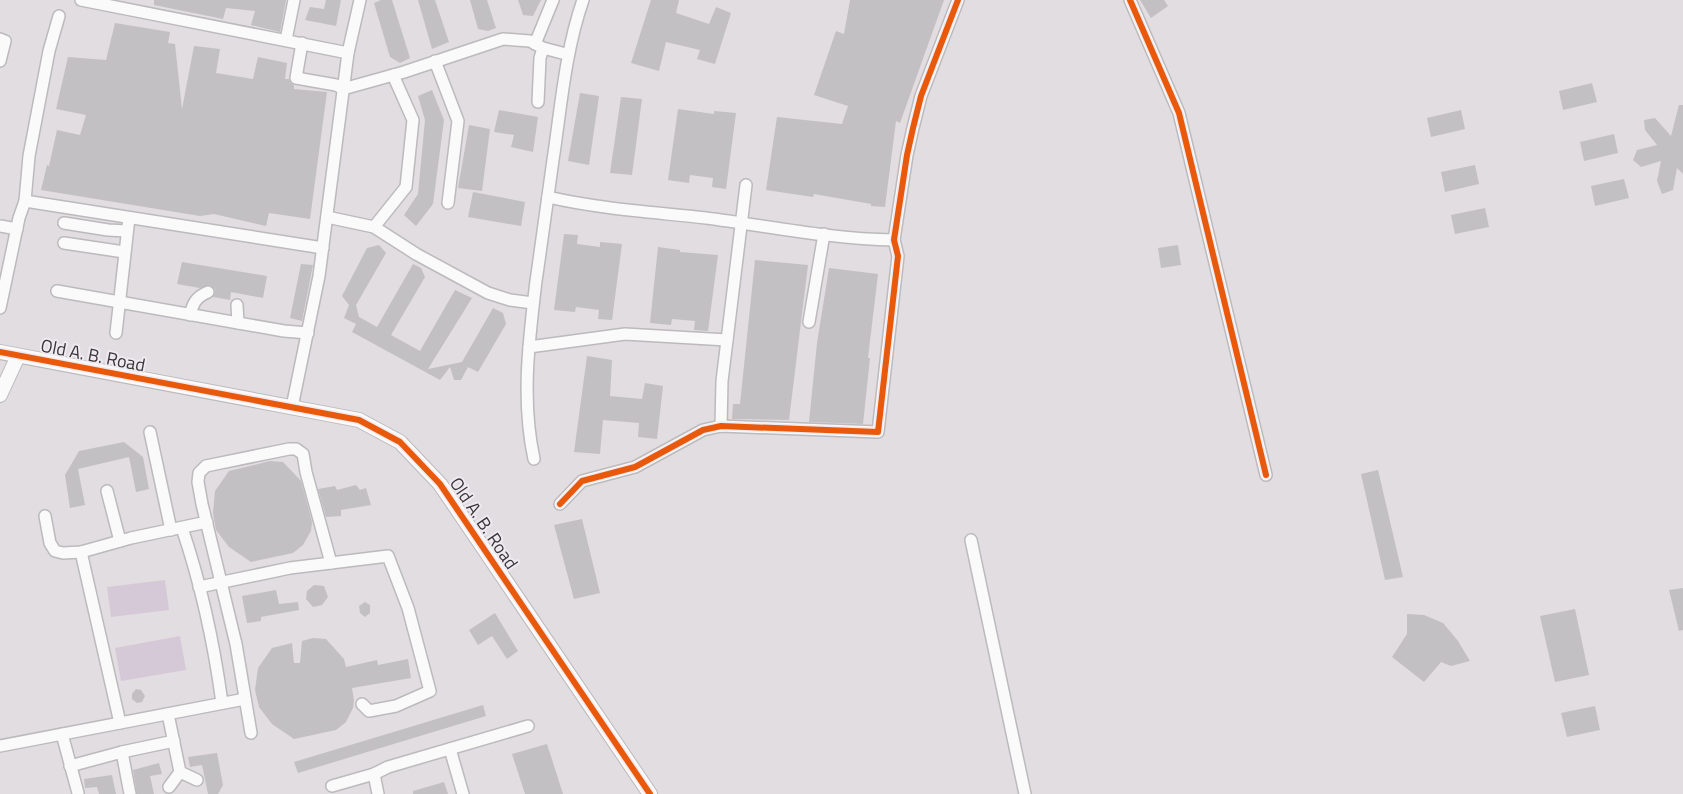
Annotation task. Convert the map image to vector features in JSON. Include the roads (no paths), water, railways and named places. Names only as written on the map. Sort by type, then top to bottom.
[{"type":"street","points":[[81,0],[348,52]]},
{"type":"street","points":[[286,40],[294,0]]},
{"type":"street","points":[[292,407],[308,333],[323,248],[348,52],[360,0]]},
{"type":"street","points":[[538,102],[539,46],[553,0]]},
{"type":"street","points":[[534,459],[529,434],[527,376],[529,347],[559,104],[583,0]]},
{"type":"street","points":[[560,504],[582,481],[635,467],[703,430],[721,426],[878,432],[898,256],[894,240],[906,155],[921,96],[958,0]]},
{"type":"street","points":[[1130,0],[1179,112],[1266,475]]},
{"type":"street","points":[[0,308],[25,201],[29,156],[49,51],[59,16]]},
{"type":"street","points":[[0,39],[5,41],[0,61]]},
{"type":"street","points":[[302,43],[296,78],[336,85],[343,89],[503,39],[530,41],[539,46],[562,53]]},
{"type":"street","points":[[435,61],[458,121],[448,203]]},
{"type":"street","points":[[374,227],[406,187],[413,120],[392,75]]},
{"type":"street","points":[[721,426],[722,381],[746,185]]},
{"type":"street","points":[[548,197],[607,208],[866,239],[894,240]]},
{"type":"street","points":[[25,201],[323,248]]},
{"type":"street","points":[[327,217],[374,227],[416,254],[488,292],[510,300],[534,303]]},
{"type":"street","points":[[116,333],[129,218]]},
{"type":"street","points":[[64,223],[127,231]]},
{"type":"street","points":[[0,226],[17,229]]},
{"type":"street","points":[[809,322],[824,234]]},
{"type":"street","points":[[64,243],[124,252]]},
{"type":"street","points":[[57,292],[308,333]]},
{"type":"street","points":[[190,315],[192,306],[200,296],[208,292]]},
{"type":"street","points":[[237,305],[238,323]]},
{"type":"street","points":[[529,347],[625,334],[727,340]]},
{"type":"street","name":"Old A. B. Road","points":[[0,352],[359,420],[400,442],[440,484],[650,794]]},
{"type":"street","points":[[0,394],[18,356]]},
{"type":"street","points":[[150,432],[176,529],[192,557],[220,683],[222,703]]},
{"type":"street","points":[[251,733],[236,644],[198,482],[199,473],[206,466],[296,449],[303,454],[306,472],[331,563]]},
{"type":"street","points":[[107,491],[120,541]]},
{"type":"street","points":[[45,516],[50,543],[55,551],[63,553],[81,552],[120,541],[207,522]]},
{"type":"street","points":[[971,540],[1025,794]]},
{"type":"street","points":[[81,552],[120,723]]},
{"type":"street","points":[[199,587],[290,568],[388,556],[408,608],[430,691],[396,706],[369,711],[362,704]]},
{"type":"street","points":[[0,746],[245,699]]},
{"type":"street","points":[[168,714],[180,772],[169,787]]},
{"type":"street","points":[[332,786],[374,774],[388,767],[528,726]]},
{"type":"street","points":[[62,734],[78,793]]},
{"type":"street","points":[[70,766],[174,741]]},
{"type":"street","points":[[450,749],[463,794]]},
{"type":"street","points":[[122,752],[130,794]]},
{"type":"street","points":[[180,772],[197,780]]},
{"type":"street","points":[[374,774],[378,794]]}]
